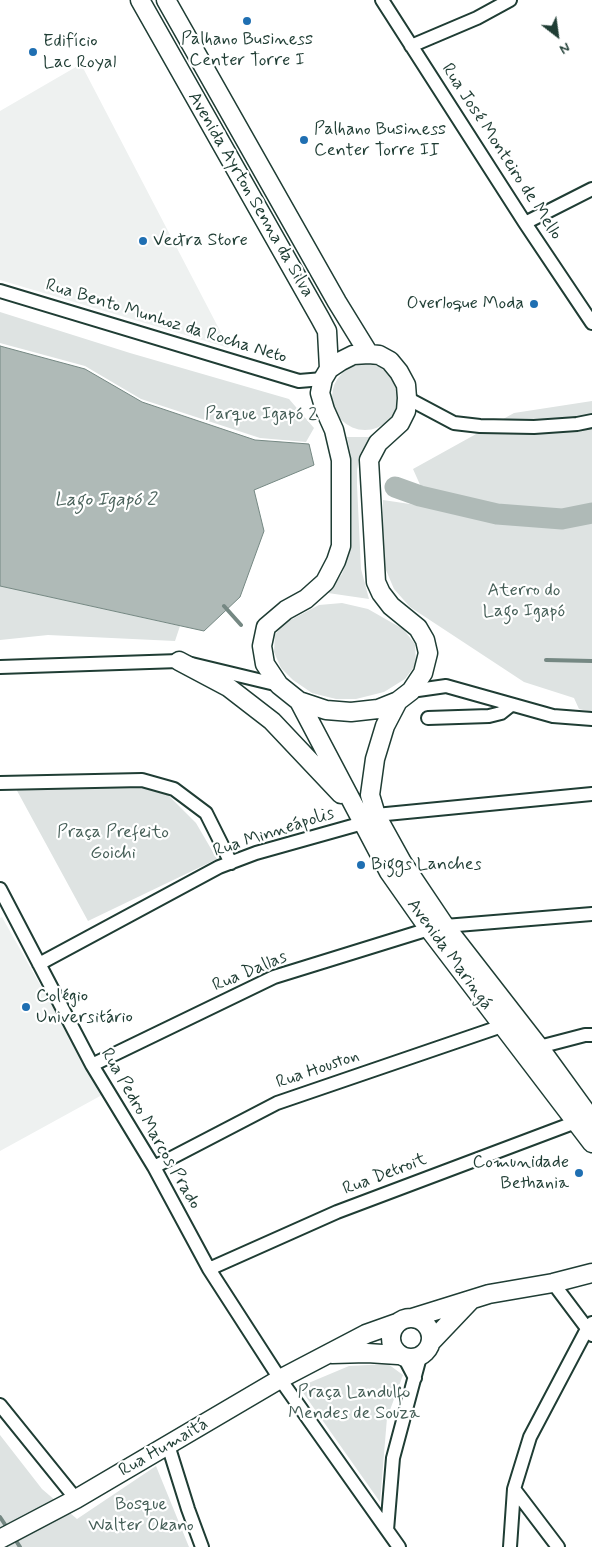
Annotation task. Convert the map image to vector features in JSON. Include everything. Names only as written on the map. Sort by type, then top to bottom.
[{"type":"main road","name":"Avenida Ayrton Senna da Silva","points":[[140,0],[327,331],[326,374],[320,393],[325,410]]},
{"type":"main road","name":"Avenida Ayrton Senna da Silva","points":[[166,0],[332,293],[369,354]]},
{"type":"main road","points":[[326,374],[341,361],[353,356],[379,355],[390,361],[399,372],[406,385],[407,398]]},
{"type":"main road","name":"Avenida Maringá","points":[[365,816],[375,759],[385,726],[404,696],[424,673],[428,653],[425,640],[418,628],[391,606],[381,593],[376,582],[369,460],[378,443],[400,423],[406,411],[407,398]]},
{"type":"main road","name":"Avenida Maringá","points":[[325,410],[334,430],[341,460],[340,546],[336,561],[325,582],[306,599],[286,610],[266,627],[262,646],[265,664],[279,684],[299,701],[365,816],[389,872],[539,1047],[584,1121],[592,1143]]},
{"type":"main road","points":[[179,661],[228,687],[272,721],[365,816]]},
{"type":"main road","name":"Avenida Maringá","points":[[299,701],[326,710],[351,712],[378,709],[404,696]]},
{"type":"main road","name":"Avenida Maringá","points":[[437,928],[502,1026],[584,1121]]},
{"type":"main road","name":"Rua Humaitá","points":[[0,1539],[76,1498],[280,1380],[366,1334],[404,1320],[489,1294],[553,1283],[592,1273]]},
{"type":"main road","points":[[431,1342],[431,1333],[421,1320],[404,1320],[390,1333],[391,1345],[407,1356],[427,1351],[431,1342],[471,1300]]},
{"type":"main road","name":"Rua Humaitá","points":[[327,1355],[367,1353],[407,1356]]},
{"type":"street","name":"Rua José Monteiro de Mello","points":[[382,0],[525,223],[592,323]]},
{"type":"street","points":[[411,46],[477,18],[510,0]]},
{"type":"street","points":[[525,223],[592,189]]},
{"type":"street","name":"Rua Bento Munhoz da Rocha Neto","points":[[0,291],[299,380],[326,374]]},
{"type":"street","points":[[407,398],[454,423],[480,426],[534,427],[592,421]]},
{"type":"street","points":[[0,667],[179,661],[279,684]]},
{"type":"street","points":[[404,696],[446,686],[553,716],[592,719]]},
{"type":"street","points":[[428,718],[489,716],[501,713],[511,705]]},
{"type":"street","points":[[0,783],[142,780],[174,789],[206,812],[232,863]]},
{"type":"street","name":"Rua Minneápolis","points":[[39,964],[219,867],[365,816],[592,794]]},
{"type":"street","name":"Rua Pedro Marcos Prado","points":[[0,889],[4,906],[39,964],[92,1065],[154,1167],[209,1269],[280,1380],[399,1547]]},
{"type":"street","name":"Rua Dallas","points":[[92,1065],[274,977],[437,928],[592,914]]},
{"type":"street","name":"Rua Houston","points":[[154,1167],[276,1103],[502,1026]]},
{"type":"street","points":[[539,1047],[584,1035],[592,1035]]},
{"type":"street","name":"Rua Detroit","points":[[209,1269],[337,1212],[584,1121]]},
{"type":"street","points":[[510,1547],[514,1489],[532,1433],[590,1329],[553,1283]]},
{"type":"street","points":[[387,1530],[393,1458],[415,1378],[407,1356]]},
{"type":"street","points":[[0,1405],[76,1498]]},
{"type":"street","points":[[168,1445],[202,1547]]},
{"type":"street","points":[[514,1489],[558,1547]]},
{"type":"shaded area","points":[[81,64],[229,348],[0,280],[0,111]]},
{"type":"shaded area","name":"Colégio Universitário","points":[[2,917],[102,1095],[0,1151],[0,918]]},
{"type":"green space","name":"Parque Igapó 2","points":[[0,312],[130,353],[289,399],[314,428],[306,442],[260,438],[141,399],[85,366],[0,343]]},
{"type":"green space","points":[[365,364],[378,367],[388,374],[395,384],[398,397],[395,410],[388,420],[378,427],[365,430],[352,427],[342,420],[335,410],[332,397],[335,384],[342,374],[352,367]]},
{"type":"green space","name":"Aterro do Lago Igapó","points":[[592,401],[592,712],[579,709],[574,698],[524,682],[410,607],[394,589],[383,563],[383,500],[430,507],[413,469],[514,413]]},
{"type":"green space","points":[[347,437],[370,437],[360,454],[357,470],[361,569],[369,599],[328,593],[342,574],[350,550],[351,456]]},
{"type":"green space","points":[[0,586],[180,626],[175,641],[48,635],[0,640]]},
{"type":"green space","points":[[342,603],[368,609],[403,629],[415,644],[416,664],[405,679],[384,692],[356,699],[336,699],[312,693],[293,680],[281,668],[274,652],[275,635],[283,624],[319,605]]},
{"type":"green space","name":"Praça Prefeito Goichi","points":[[138,783],[165,792],[196,823],[217,859],[88,921],[15,787]]},
{"type":"green space","name":"Praça Landulfo Mendes de Souza","points":[[388,1364],[403,1375],[387,1418],[380,1502],[299,1387],[349,1366]]},
{"type":"green space","name":"Bosque Walter Okano","points":[[0,1435],[42,1489],[77,1519],[156,1466],[189,1547],[0,1547]]},
{"type":"water","name":"Lago Igapó 2","points":[[0,346],[85,369],[142,402],[255,440],[309,444],[314,465],[254,490],[264,531],[240,597],[204,631],[0,586]]},
{"type":"waterway","points":[[395,487],[420,496],[497,514],[562,519],[592,513]]},
{"type":"waterway","points":[[224,606],[241,625]]},
{"type":"waterway","points":[[546,660],[592,661]]},
{"type":"waterway","points":[[0,1517],[8,1529]]},
{"type":"waterway","points":[[13,1536],[20,1547]]},
{"type":"place","name":"Palhano Business Center Torre I","points":[[247,21]]},
{"type":"place","name":"Edifício Lac Royal","points":[[33,52]]},
{"type":"place","name":"Palhano Business Center Torre II","points":[[304,140]]},
{"type":"place","name":"Vectra Store","points":[[143,241]]},
{"type":"place","name":"Overloque Moda","points":[[534,304]]},
{"type":"place","name":"Biggs Lanches","points":[[361,865]]},
{"type":"place","name":"Colégio Universitário","points":[[26,1007]]},
{"type":"place","name":"Comunidade Bethania","points":[[579,1173]]}]
